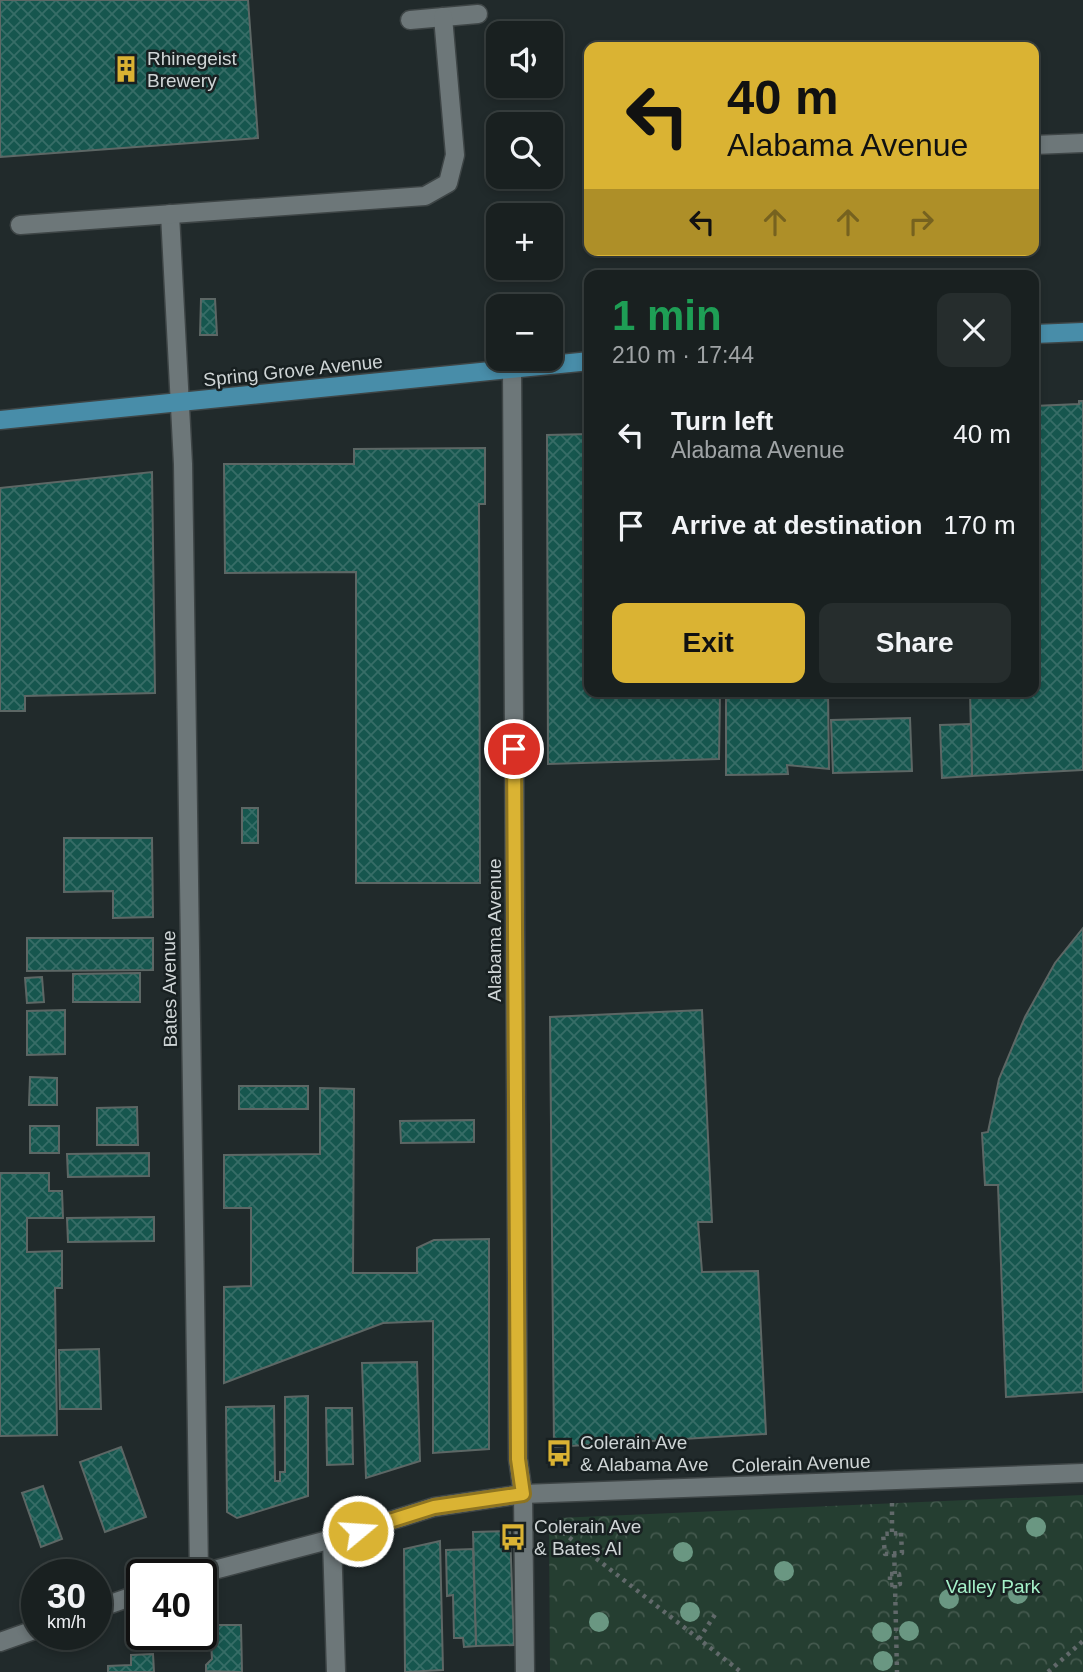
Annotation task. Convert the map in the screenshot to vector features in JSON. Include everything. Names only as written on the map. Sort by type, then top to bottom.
[{"type":"main road","points":[[1039,334],[1083,332]]},
{"type":"main road","name":"Spring Grove Avenue","points":[[563,362],[584,361]]},
{"type":"main road","name":"Spring Grove Avenue","points":[[0,420],[180,404],[486,370]]},
{"type":"street","points":[[410,20],[478,14]]},
{"type":"street","points":[[20,225],[425,196],[448,183],[455,155],[443,17]]},
{"type":"street","points":[[1039,145],[1083,143]]},
{"type":"street","name":"Bates Avenue","points":[[170,214],[180,404],[197,1559]]},
{"type":"street","name":"Alabama Avenue","points":[[512,371],[518,1445],[523,1494],[525,1672]]},
{"type":"street","name":"Colerain Avenue","points":[[217,1569],[332,1539],[434,1507],[523,1494],[1083,1473]]},
{"type":"street","points":[[332,1539],[336,1672]]},
{"type":"street","points":[[0,1642],[21,1635]]},
{"type":"path","points":[[892,1498],[892,1534]]},
{"type":"path","points":[[556,1527],[741,1672]]},
{"type":"path","points":[[901,1533],[902,1553],[894,1554],[885,1555],[883,1534],[901,1533]]},
{"type":"path","points":[[894,1554],[895,1574],[899,1574],[900,1584],[895,1585],[897,1672]]},
{"type":"path","points":[[699,1639],[716,1613]]},
{"type":"path","points":[[1048,1672],[1083,1641]]},
{"type":"green space","name":"Valley Park","points":[[1083,1495],[1083,1672],[550,1672],[549,1527],[558,1518]]},
{"type":"building","name":"Rhinegeist Brewery","points":[[0,0],[248,0],[258,138],[0,157]]},
{"type":"building","points":[[201,299],[215,299],[217,335],[200,335]]},
{"type":"building","points":[[1079,401],[1083,401],[1083,770],[972,776],[970,697],[1039,697],[1039,406],[1079,404]]},
{"type":"building","points":[[584,434],[584,697],[720,697],[719,759],[548,764],[547,435]]},
{"type":"building","points":[[485,448],[485,504],[479,504],[480,883],[356,883],[356,572],[225,573],[224,464],[354,464],[354,449]]},
{"type":"building","points":[[152,472],[155,693],[25,696],[25,711],[0,711],[0,488]]},
{"type":"building","points":[[726,697],[828,697],[829,769],[787,765],[788,774],[726,775]]},
{"type":"building","points":[[910,718],[912,771],[833,773],[831,720]]},
{"type":"building","points":[[971,724],[972,776],[942,778],[940,725]]},
{"type":"building","points":[[242,808],[258,808],[258,843],[242,843]]},
{"type":"building","points":[[64,838],[152,838],[153,917],[113,918],[113,891],[64,892]]},
{"type":"building","points":[[1083,928],[1083,1392],[1006,1397],[998,1185],[985,1185],[982,1133],[988,1132],[999,1079],[1025,1017],[1055,963]]},
{"type":"building","points":[[27,938],[153,938],[153,970],[27,971]]},
{"type":"building","points":[[140,973],[140,1002],[73,1002],[73,974]]},
{"type":"building","points":[[42,977],[44,1002],[27,1003],[25,978]]},
{"type":"building","points":[[65,1010],[65,1054],[27,1055],[27,1011]]},
{"type":"building","points":[[702,1010],[712,1222],[698,1222],[702,1272],[758,1271],[766,1434],[554,1447],[550,1017]]},
{"type":"building","points":[[30,1077],[57,1078],[57,1105],[29,1105]]},
{"type":"building","points":[[239,1086],[308,1086],[308,1109],[239,1109]]},
{"type":"building","points":[[320,1088],[354,1089],[353,1273],[417,1273],[417,1248],[434,1240],[489,1239],[489,1449],[433,1453],[433,1321],[383,1323],[224,1383],[224,1287],[251,1286],[251,1208],[224,1208],[224,1155],[320,1154]]},
{"type":"building","points":[[137,1107],[138,1145],[97,1145],[97,1108]]},
{"type":"building","points":[[474,1120],[474,1142],[401,1143],[400,1121]]},
{"type":"building","points":[[30,1126],[59,1126],[59,1153],[30,1153]]},
{"type":"building","points":[[149,1153],[149,1176],[68,1177],[67,1154]]},
{"type":"building","points":[[0,1173],[49,1173],[49,1191],[62,1191],[63,1218],[27,1218],[27,1252],[62,1251],[62,1288],[55,1288],[57,1435],[0,1436]]},
{"type":"building","points":[[154,1217],[154,1241],[68,1242],[67,1218]]},
{"type":"building","points":[[99,1349],[101,1409],[60,1409],[59,1350]]},
{"type":"building","points":[[417,1362],[420,1461],[366,1478],[362,1363]]},
{"type":"building","points":[[308,1396],[308,1496],[237,1518],[227,1512],[226,1407],[274,1406],[275,1481],[280,1481],[280,1472],[285,1472],[285,1397]]},
{"type":"building","points":[[326,1408],[352,1408],[353,1464],[327,1465]]},
{"type":"building","points":[[121,1447],[146,1517],[105,1532],[80,1462]]},
{"type":"building","points":[[43,1486],[62,1539],[41,1547],[22,1493]]},
{"type":"building","points":[[510,1531],[514,1645],[476,1646],[473,1532]]},
{"type":"building","points":[[440,1541],[443,1670],[405,1672],[404,1549]]},
{"type":"building","points":[[473,1549],[476,1646],[464,1647],[463,1638],[454,1638],[453,1595],[447,1596],[446,1550]]},
{"type":"building","points":[[217,1625],[241,1625],[242,1672],[206,1671],[206,1665],[212,1659],[211,1650],[217,1650]]},
{"type":"building","points":[[153,1654],[154,1672],[108,1672],[108,1666],[131,1665],[131,1655]]},
{"type":"place","name":"Rhinegeist Brewery","points":[[126,69]]},
{"type":"place","name":"Colerain Ave & Alabama Ave","points":[[559,1453]]},
{"type":"place","name":"Colerain Ave & Bates Al","points":[[513,1537]]},
{"type":"route","points":[[358,1531],[434,1507],[523,1494],[518,1459],[514,749]]}]
